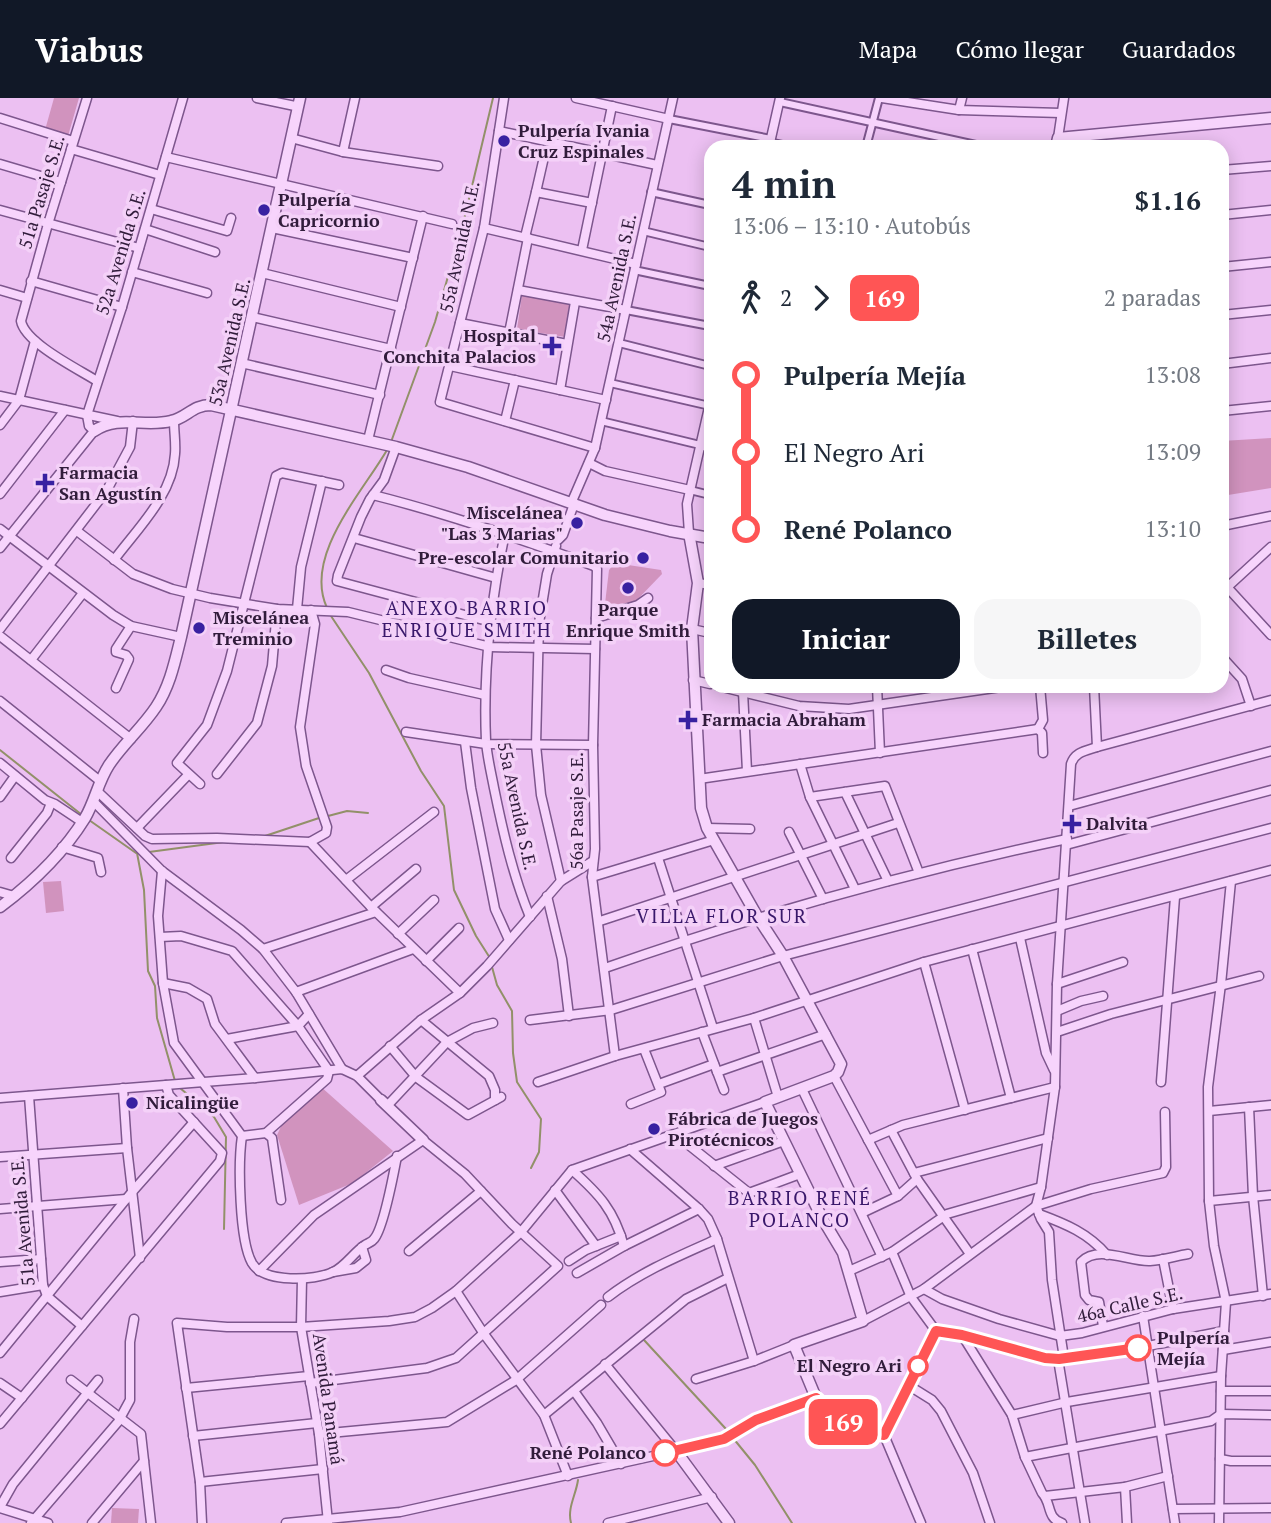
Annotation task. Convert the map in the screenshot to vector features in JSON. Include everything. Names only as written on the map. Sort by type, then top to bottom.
[{"type":"street","name":"51a Pasaje S.E.","points":[[35,341],[23,329],[21,321],[87,98]]},
{"type":"street","name":"52a Avenida S.E.","points":[[87,415],[122,307],[183,98]]},
{"type":"street","points":[[257,98],[298,102]]},
{"type":"street","points":[[343,152],[355,98]]},
{"type":"street","name":"55a Avenida N.E.","points":[[504,98],[484,228],[440,402],[505,421]]},
{"type":"street","points":[[576,98],[757,140]]},
{"type":"street","name":"54a Avenida S.E.","points":[[561,881],[541,795],[536,745],[541,601],[558,540],[595,448],[673,98]]},
{"type":"street","points":[[868,140],[880,98],[959,110],[1062,113]]},
{"type":"street","points":[[959,110],[962,98]]},
{"type":"street","points":[[1057,140],[1064,98]]},
{"type":"street","points":[[771,140],[780,100],[954,140]]},
{"type":"street","name":"53a Avenida S.E.","points":[[0,906],[14,896],[62,847],[84,820],[110,763],[165,692],[181,637],[298,102]]},
{"type":"street","points":[[582,250],[612,106]]},
{"type":"street","points":[[0,118],[160,175]]},
{"type":"street","points":[[1075,140],[1271,118]]},
{"type":"street","points":[[499,131],[657,165]]},
{"type":"street","points":[[291,138],[343,152],[438,166]]},
{"type":"street","points":[[509,333],[544,156]]},
{"type":"street","points":[[166,157],[452,223]]},
{"type":"street","points":[[0,164],[61,182]]},
{"type":"street","points":[[1229,169],[1271,166]]},
{"type":"street","points":[[536,192],[592,203]]},
{"type":"street","points":[[651,192],[704,204]]},
{"type":"street","points":[[151,209],[227,230],[231,218]]},
{"type":"street","points":[[0,210],[139,248]]},
{"type":"street","points":[[1229,214],[1271,210]]},
{"type":"street","points":[[368,440],[423,216]]},
{"type":"street","points":[[272,228],[412,258]]},
{"type":"street","points":[[484,228],[582,250],[704,284]]},
{"type":"street","points":[[145,229],[215,252]]},
{"type":"street","points":[[643,231],[704,246]]},
{"type":"street","points":[[1229,266],[1271,262]]},
{"type":"street","points":[[132,272],[207,293]]},
{"type":"street","points":[[262,273],[401,307]]},
{"type":"street","points":[[31,281],[122,307]]},
{"type":"street","points":[[0,290],[27,298]]},
{"type":"street","points":[[518,290],[704,325]]},
{"type":"street","points":[[560,390],[575,302]]},
{"type":"street","points":[[1229,314],[1271,310]]},
{"type":"street","points":[[252,317],[391,349]]},
{"type":"street","points":[[460,323],[567,344]]},
{"type":"street","points":[[0,425],[19,400],[35,341],[97,381]]},
{"type":"street","points":[[619,343],[704,364]]},
{"type":"street","points":[[1229,363],[1271,358]]},
{"type":"street","points":[[241,363],[380,395]]},
{"type":"street","points":[[450,366],[606,400]]},
{"type":"street","points":[[515,380],[505,421],[595,448]]},
{"type":"street","points":[[610,383],[704,404]]},
{"type":"street","points":[[0,396],[118,421]]},
{"type":"street","points":[[0,548],[94,431],[107,423],[118,421],[174,421],[201,405],[230,409],[392,446],[468,467],[604,515],[704,536]]},
{"type":"street","points":[[1229,410],[1271,406]]},
{"type":"street","points":[[0,494],[65,410]]},
{"type":"street","points":[[87,415],[89,426],[94,431]]},
{"type":"street","points":[[0,629],[107,490],[130,447],[133,421]]},
{"type":"street","points":[[114,560],[160,498],[170,479],[175,454],[174,421]]},
{"type":"street","points":[[601,421],[704,446]]},
{"type":"street","points":[[704,429],[687,504],[698,583],[692,629],[701,808],[707,828],[783,956],[838,1056],[837,1072],[868,1140],[898,1196]]},
{"type":"street","points":[[392,446],[384,480],[361,517],[337,581],[491,622]]},
{"type":"street","points":[[589,463],[605,471],[704,494]]},
{"type":"street","points":[[200,784],[177,764],[207,725],[227,671],[276,476],[282,473],[340,485]]},
{"type":"street","points":[[297,609],[301,567],[322,481]]},
{"type":"street","points":[[373,495],[434,510],[555,551]]},
{"type":"street","points":[[1229,525],[1271,516]]},
{"type":"street","points":[[0,529],[131,626],[181,637]]},
{"type":"street","points":[[77,531],[133,574],[190,593],[277,609],[348,612],[490,647],[594,649]]},
{"type":"street","name":"55a Avenida S.E.","points":[[505,533],[491,622],[485,695],[486,744],[506,844],[530,917]]},
{"type":"street","points":[[354,538],[496,578]]},
{"type":"street","points":[[1229,585],[1271,547]]},
{"type":"street","name":"56a Pasaje S.E.","points":[[555,551],[594,566],[598,573],[594,649],[595,849],[592,877],[600,921],[615,1056]]},
{"type":"street","points":[[698,583],[704,584]]},
{"type":"street","points":[[31,660],[83,593]]},
{"type":"street","points":[[1229,594],[1269,628]]},
{"type":"street","points":[[596,618],[638,605],[648,598]]},
{"type":"street","points":[[217,774],[257,723],[272,666],[277,609]]},
{"type":"street","points":[[0,701],[98,786],[148,838],[310,842],[326,833],[327,827],[306,766],[300,727],[315,624],[313,610]]},
{"type":"street","points":[[116,688],[129,659],[116,652],[116,649],[131,626]]},
{"type":"street","points":[[692,629],[704,632]]},
{"type":"street","points":[[0,636],[131,739]]},
{"type":"street","points":[[1229,665],[1242,679],[1251,705]]},
{"type":"street","points":[[386,670],[409,678],[485,695]]},
{"type":"street","points":[[693,680],[704,683]]},
{"type":"street","points":[[743,693],[747,771]]},
{"type":"street","points":[[747,693],[799,706],[849,709],[962,693]]},
{"type":"street","points":[[877,693],[880,753]]},
{"type":"street","points":[[1038,729],[1043,720],[1041,693]]},
{"type":"street","points":[[1094,693],[1097,747]]},
{"type":"street","points":[[1085,1523],[1061,1359],[1049,1232],[1037,1210],[1055,1087],[1057,984],[1071,764],[1073,757],[1079,753],[1097,747],[1271,700]]},
{"type":"street","points":[[699,779],[1038,729]]},
{"type":"street","points":[[1038,729],[1042,733],[1043,753]]},
{"type":"street","points":[[406,732],[486,744],[593,745]]},
{"type":"street","points":[[465,742],[471,788],[495,909],[509,940]]},
{"type":"street","points":[[1069,806],[1271,751]]},
{"type":"street","points":[[0,763],[51,803],[84,820]]},
{"type":"street","points":[[800,764],[810,797],[855,889]]},
{"type":"street","points":[[137,828],[188,775]]},
{"type":"street","points":[[0,797],[15,776]]},
{"type":"street","points":[[810,797],[885,786],[919,873]]},
{"type":"street","points":[[605,968],[757,916],[855,889],[971,859],[1067,842],[1271,790]]},
{"type":"street","points":[[845,792],[888,881]]},
{"type":"street","points":[[94,802],[162,871],[263,949],[296,992],[342,1069]]},
{"type":"street","points":[[11,858],[47,813],[51,803]]},
{"type":"street","points":[[346,880],[434,812]]},
{"type":"street","points":[[600,921],[898,823]]},
{"type":"street","points":[[707,828],[750,829]]},
{"type":"street","points":[[530,1020],[611,1010],[783,956],[1271,828]]},
{"type":"street","points":[[789,832],[823,899]]},
{"type":"street","points":[[592,877],[714,840]]},
{"type":"street","points":[[310,842],[373,910],[460,993]]},
{"type":"street","points":[[62,847],[98,858],[101,872]]},
{"type":"street","points":[[658,858],[713,1028]]},
{"type":"street","points":[[357,1076],[421,1020],[460,993],[561,881],[593,861]]},
{"type":"street","points":[[263,949],[373,910],[416,869]]},
{"type":"street","points":[[538,1082],[615,1056],[754,1018],[924,962],[1271,870]]},
{"type":"street","points":[[162,871],[158,916],[163,983],[174,1043],[242,1136],[239,1154],[244,1228],[251,1262],[259,1271],[274,1276],[302,1279],[356,1268],[366,1260],[362,1247]]},
{"type":"street","points":[[1219,1523],[1221,1376],[1226,1302],[1214,1246],[1209,1201],[1208,1087],[1230,881]]},
{"type":"street","points":[[0,892],[14,896]]},
{"type":"street","points":[[547,896],[562,959],[569,1016]]},
{"type":"street","points":[[1161,1082],[1175,897]]},
{"type":"street","points":[[398,934],[434,900]]},
{"type":"street","points":[[426,961],[459,928]]},
{"type":"street","points":[[160,937],[181,936],[232,951],[298,1026],[329,1071],[327,1079],[266,1133],[242,1136]]},
{"type":"street","points":[[1020,938],[1046,1054],[1055,1072]]},
{"type":"street","points":[[296,992],[413,949]]},
{"type":"street","points":[[972,950],[1011,1098]]},
{"type":"street","points":[[924,962],[965,1110]]},
{"type":"street","points":[[1057,984],[1123,962]]},
{"type":"street","points":[[1057,1032],[1111,1014],[1259,976]]},
{"type":"street","points":[[163,983],[188,988],[207,999],[215,1024],[255,1078]]},
{"type":"street","points":[[1057,1011],[1103,996]]},
{"type":"street","points":[[227,1039],[298,1026],[309,1014]]},
{"type":"street","points":[[754,1018],[778,1097]]},
{"type":"street","points":[[390,1046],[416,1077],[468,1115],[498,1098],[489,1076],[421,1020]]},
{"type":"street","points":[[384,1103],[416,1077],[447,1042],[473,1028],[493,1023]]},
{"type":"street","points":[[702,1032],[724,1090]]},
{"type":"street","points":[[659,1084],[766,1056],[826,1034]]},
{"type":"street","points":[[631,1104],[661,1092],[644,1049]]},
{"type":"street","points":[[0,1098],[203,1083],[342,1069],[357,1076],[423,1140],[465,1174],[558,1266],[456,1358],[442,1364],[427,1368],[310,1379],[186,1388]]},
{"type":"street","points":[[202,1523],[200,1482],[177,1323],[227,1327],[301,1327],[415,1317],[456,1291],[521,1232],[572,1170],[803,1089],[837,1072]]},
{"type":"street","points":[[0,1424],[220,1161],[222,1153],[170,1095],[174,1085]]},
{"type":"street","points":[[868,1140],[891,1130],[1055,1087]]},
{"type":"street","points":[[123,1088],[129,1196],[140,1258]]},
{"type":"street","points":[[803,1089],[882,1257]]},
{"type":"street","name":"51a Avenida S.E.","points":[[29,1096],[43,1285],[47,1296],[82,1326]]},
{"type":"street","points":[[765,1102],[837,1242],[849,1271],[863,1321]]},
{"type":"street","points":[[1209,1111],[1271,1105]]},
{"type":"street","points":[[1250,1107],[1253,1196],[1267,1295]]},
{"type":"street","points":[[696,1379],[863,1321],[924,1289],[970,1254],[1037,1210],[1091,1189],[1163,1173],[1166,1167],[1165,1112]]},
{"type":"street","points":[[0,1353],[129,1196],[194,1122]]},
{"type":"street","points":[[891,1130],[915,1176],[970,1254]]},
{"type":"street","points":[[266,1133],[272,1138],[281,1200]]},
{"type":"street","points":[[675,1134],[749,1194],[800,1174]]},
{"type":"street","points":[[862,1213],[898,1196],[915,1176],[1048,1138]]},
{"type":"street","points":[[259,1271],[314,1215],[423,1140]]},
{"type":"street","points":[[714,1166],[784,1141]]},
{"type":"street","points":[[0,1157],[127,1148]]},
{"type":"street","points":[[629,1149],[708,1219],[717,1239],[754,1361]]},
{"type":"street","points":[[333,1272],[375,1238],[388,1198],[397,1156]]},
{"type":"street","points":[[572,1170],[604,1200],[618,1226],[624,1246]]},
{"type":"street","points":[[849,1271],[892,1252],[945,1215],[1041,1187]]},
{"type":"street","points":[[555,1189],[596,1246]]},
{"type":"street","points":[[408,1251],[481,1191]]},
{"type":"street","points":[[1209,1201],[1271,1195]]},
{"type":"street","points":[[0,1209],[129,1196]]},
{"type":"street","points":[[577,1273],[699,1209]]},
{"type":"street","points":[[1037,1210],[1082,1232],[1107,1255]]},
{"type":"street","points":[[569,1261],[621,1236]]},
{"type":"street","points":[[608,1297],[628,1282],[664,1262],[717,1239]]},
{"type":"street","points":[[892,1252],[911,1297],[936,1331],[962,1335],[1045,1358],[1061,1359],[1148,1346],[1224,1331]]},
{"type":"street","points":[[1103,1326],[1099,1303],[1089,1300],[1085,1295],[1081,1262],[1087,1257],[1107,1255],[1122,1255],[1148,1261],[1188,1254]]},
{"type":"street","points":[[0,1262],[41,1259]]},
{"type":"street","points":[[1163,1259],[1173,1309]]},
{"type":"street","points":[[544,1415],[686,1299],[728,1278]]},
{"type":"street","name":"Avenida Panamá","points":[[302,1279],[301,1327],[319,1434],[328,1521]]},
{"type":"street","points":[[0,1292],[43,1285]]},
{"type":"street","name":"46a Calle S.E.","points":[[924,1289],[942,1299],[987,1315],[1060,1336],[1173,1309],[1267,1295]]},
{"type":"street","points":[[456,1291],[516,1380],[544,1415],[568,1476]]},
{"type":"street","points":[[319,1434],[447,1422],[516,1380],[601,1305]]},
{"type":"street","points":[[1143,1316],[1175,1523]]},
{"type":"street","points":[[34,1520],[120,1418],[131,1400],[130,1342],[134,1319]]},
{"type":"street","points":[[921,1523],[884,1435],[936,1331]]},
{"type":"street","points":[[962,1335],[1013,1415],[1025,1457],[1045,1496],[1049,1512],[1055,1521],[1062,1523]]},
{"type":"street","points":[[1223,1350],[1271,1342]]},
{"type":"street","points":[[794,1345],[816,1398],[849,1426],[884,1435]]},
{"type":"street","points":[[605,1364],[712,1497],[729,1523]]},
{"type":"street","points":[[1013,1415],[1067,1402],[1221,1376]]},
{"type":"street","points":[[71,1380],[141,1434],[151,1523]]},
{"type":"street","points":[[48,1523],[0,1508],[13,1484],[98,1380]]},
{"type":"street","points":[[0,1383],[22,1398]]},
{"type":"street","points":[[908,1385],[932,1400],[941,1411],[973,1473],[990,1523]]},
{"type":"street","points":[[574,1391],[621,1464]]},
{"type":"street","points":[[1221,1391],[1271,1391]]},
{"type":"street","points":[[286,1523],[400,1512],[621,1464],[724,1439],[756,1420],[816,1398]]},
{"type":"street","points":[[1025,1457],[1211,1421],[1221,1413],[1271,1415]]},
{"type":"street","points":[[193,1436],[317,1423]]},
{"type":"street","points":[[1220,1458],[1231,1461],[1271,1461]]},
{"type":"street","points":[[92,1523],[145,1461]]},
{"type":"street","points":[[200,1482],[323,1469]]},
{"type":"street","points":[[1045,1496],[1125,1487],[1168,1476]]},
{"type":"street","points":[[1125,1487],[1127,1523]]},
{"type":"street","points":[[608,1523],[712,1497]]},
{"type":"street","points":[[1173,1509],[1271,1508]]},
{"type":"shaded area","points":[[54,98],[79,98],[68,136],[45,130]]},
{"type":"shaded area","points":[[522,295],[571,304],[565,337],[517,329]]},
{"type":"shaded area","points":[[1271,438],[1271,488],[1229,495],[1229,441]]},
{"type":"shaded area","name":"Parque Enrique Smith","points":[[615,563],[661,570],[662,574],[635,602],[604,612],[609,570]]},
{"type":"shaded area","points":[[61,881],[64,911],[46,913],[43,882]]},
{"type":"shaded area","points":[[320,1086],[393,1151],[353,1183],[299,1205],[277,1135],[285,1118]]},
{"type":"shaded area","points":[[112,1508],[139,1509],[138,1523],[111,1523]]},
{"type":"waterway","points":[[391,442],[435,322],[463,224],[493,98]]},
{"type":"waterway","points":[[327,608],[322,588],[323,567],[329,546],[351,505],[387,450]]},
{"type":"waterway","points":[[331,616],[369,673],[421,771],[444,806],[454,890],[490,958]]},
{"type":"waterway","points":[[0,750],[82,815]]},
{"type":"waterway","points":[[328,816],[347,811],[368,813]]},
{"type":"waterway","points":[[265,836],[319,818]]},
{"type":"waterway","points":[[89,820],[136,853]]},
{"type":"waterway","points":[[149,852],[224,842]]},
{"type":"waterway","points":[[137,853],[144,890],[148,971],[155,986],[157,1018],[175,1081]]},
{"type":"waterway","points":[[492,967],[497,985],[512,1011],[517,1082],[541,1119],[539,1152],[531,1168]]},
{"type":"waterway","points":[[180,1088],[214,1117],[226,1137],[224,1229]]},
{"type":"waterway","points":[[644,1340],[726,1429]]},
{"type":"waterway","points":[[733,1438],[755,1465],[792,1523]]},
{"type":"waterway","points":[[571,1523],[571,1507],[578,1480]]},
{"type":"bus line","name":"169","points":[[665,1453],[724,1439],[756,1420],[816,1398],[842,1422],[857,1430],[884,1435],[936,1331],[962,1335],[1045,1358],[1059,1359],[1138,1348]]},
{"type":"place","name":"Pulpería Ivania Cruz Espinales","points":[[504,141]]},
{"type":"place","name":"Pulpería Capricornio","points":[[264,210]]},
{"type":"place","name":"Hospital Conchita Palacios","points":[[552,346]]},
{"type":"place","name":"Farmacia San Agustín","points":[[45,483]]},
{"type":"place","name":"Miscelánea \"Las 3 Marias\"","points":[[577,523]]},
{"type":"place","name":"Pre-escolar Comunitario","points":[[643,558]]},
{"type":"place","name":"Parque Enrique Smith","points":[[628,588]]},
{"type":"place","name":"Miscelánea Treminio","points":[[199,628]]},
{"type":"place","name":"Farmacia Abraham","points":[[688,720]]},
{"type":"place","name":"Dalvita","points":[[1072,824]]},
{"type":"place","name":"Nicalingüe","points":[[132,1103]]},
{"type":"place","name":"Fábrica de Juegos Pirotécnicos","points":[[654,1129]]},
{"type":"place","name":"Pulpería Mejía","points":[[1138,1348]]},
{"type":"place","name":"El Negro Ari","points":[[918,1366]]},
{"type":"place","name":"René Polanco","points":[[665,1453]]},
{"type":"district","name":"ANEXO BARRIO ENRIQUE SMITH","points":[[467,619]]},
{"type":"district","name":"VILLA FLOR SUR","points":[[722,916]]},
{"type":"district","name":"BARRIO RENÉ POLANCO","points":[[800,1209]]}]
